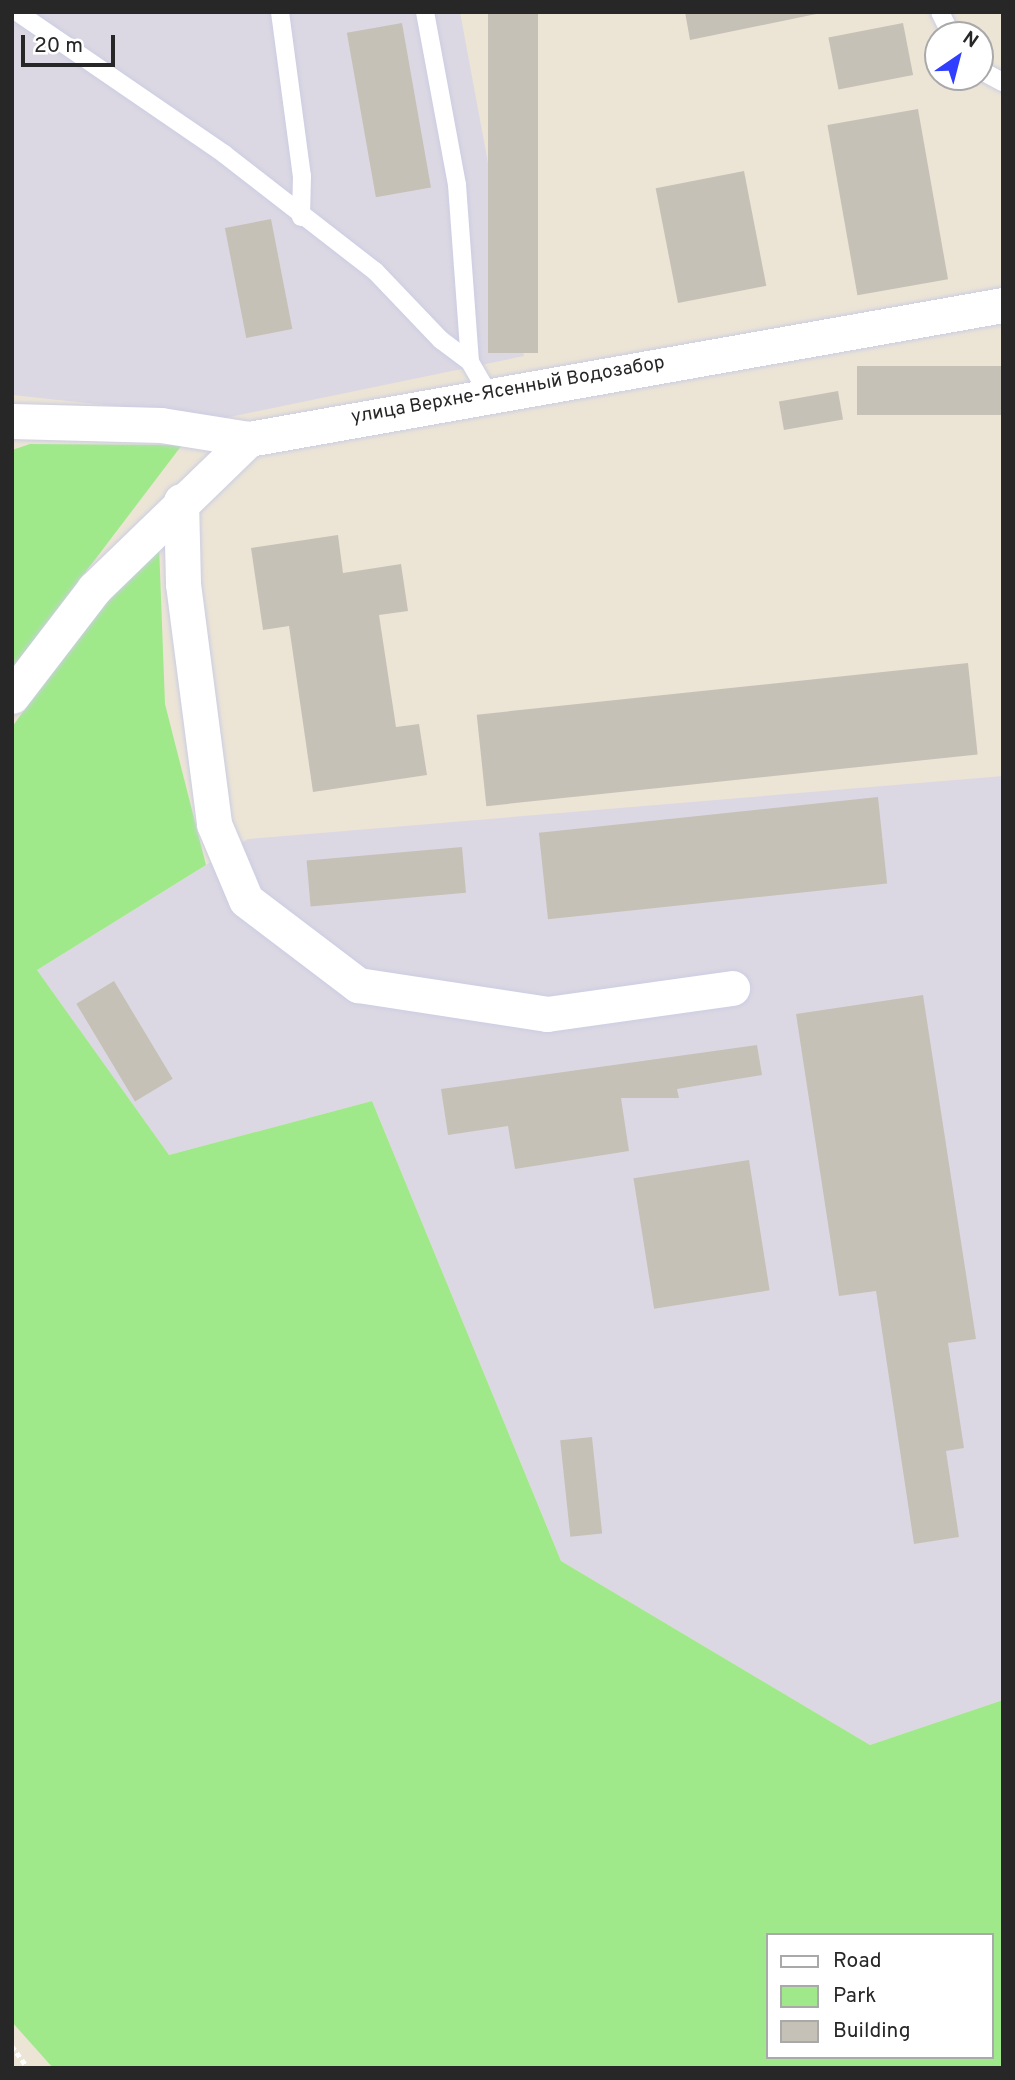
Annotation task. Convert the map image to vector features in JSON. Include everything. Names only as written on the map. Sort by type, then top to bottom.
[{"type":"street","name":"улица Верхне-Ясенный Водозабор","points":[[14,423],[161,425],[249,439],[488,393],[1003,305]]},
{"type":"street","points":[[12,696],[94,589],[181,501],[249,439]]},
{"type":"street","points":[[181,501],[184,596],[214,824],[246,900],[358,985],[547,1014],[732,988]]},
{"type":"lane","points":[[17,12],[224,154],[301,217],[374,271],[470,362],[488,393]]},
{"type":"lane","points":[[280,12],[302,176],[301,217]]},
{"type":"lane","points":[[425,12],[457,185],[470,362]]},
{"type":"path","points":[[12,2046],[28,2068]]},
{"type":"shaded area","points":[[12,12],[460,12],[524,356],[225,418],[12,395]]},
{"type":"shaded area","points":[[1003,776],[1003,1700],[870,1745],[561,1561],[372,1101],[169,1155],[37,970],[248,839]]},
{"type":"green space","points":[[30,444],[182,445],[12,669],[12,450]]},
{"type":"green space","points":[[159,545],[165,704],[206,865],[37,970],[169,1155],[372,1101],[561,1561],[870,1745],[1003,1700],[1003,2068],[53,2068],[12,2022],[12,727],[103,601]]},
{"type":"building","points":[[488,12],[538,12],[538,353],[488,353]]},
{"type":"building","points":[[685,12],[821,12],[821,13],[690,40]]},
{"type":"building","points":[[402,23],[431,187],[376,197],[347,33]]},
{"type":"building","points":[[903,23],[913,75],[839,90],[828,38]]},
{"type":"building","points":[[918,109],[948,279],[857,295],[827,125]]},
{"type":"building","points":[[744,171],[766,286],[678,303],[656,188]]},
{"type":"building","points":[[271,219],[292,329],[246,338],[225,228]]},
{"type":"building","points":[[857,366],[1003,366],[1003,415],[857,415]]},
{"type":"building","points":[[838,391],[843,420],[784,430],[779,401]]},
{"type":"building","points":[[338,535],[343,573],[401,564],[408,611],[379,615],[396,727],[419,724],[427,775],[313,792],[289,626],[263,630],[251,548]]},
{"type":"building","points":[[968,663],[978,754],[486,806],[477,715]]},
{"type":"building","points":[[878,797],[887,884],[548,919],[539,833]]},
{"type":"building","points":[[462,847],[466,893],[311,906],[307,861]]},
{"type":"building","points":[[114,981],[173,1079],[135,1101],[76,1004]]},
{"type":"building","points":[[923,995],[976,1339],[948,1343],[964,1448],[946,1451],[959,1537],[914,1544],[876,1291],[839,1296],[796,1014]]},
{"type":"building","points":[[757,1045],[762,1075],[677,1089],[679,1098],[621,1098],[629,1151],[515,1169],[508,1126],[448,1135],[441,1089]]},
{"type":"building","points":[[749,1160],[770,1290],[654,1309],[633,1178]]},
{"type":"building","points":[[592,1437],[602,1533],[570,1537],[560,1440]]}]
